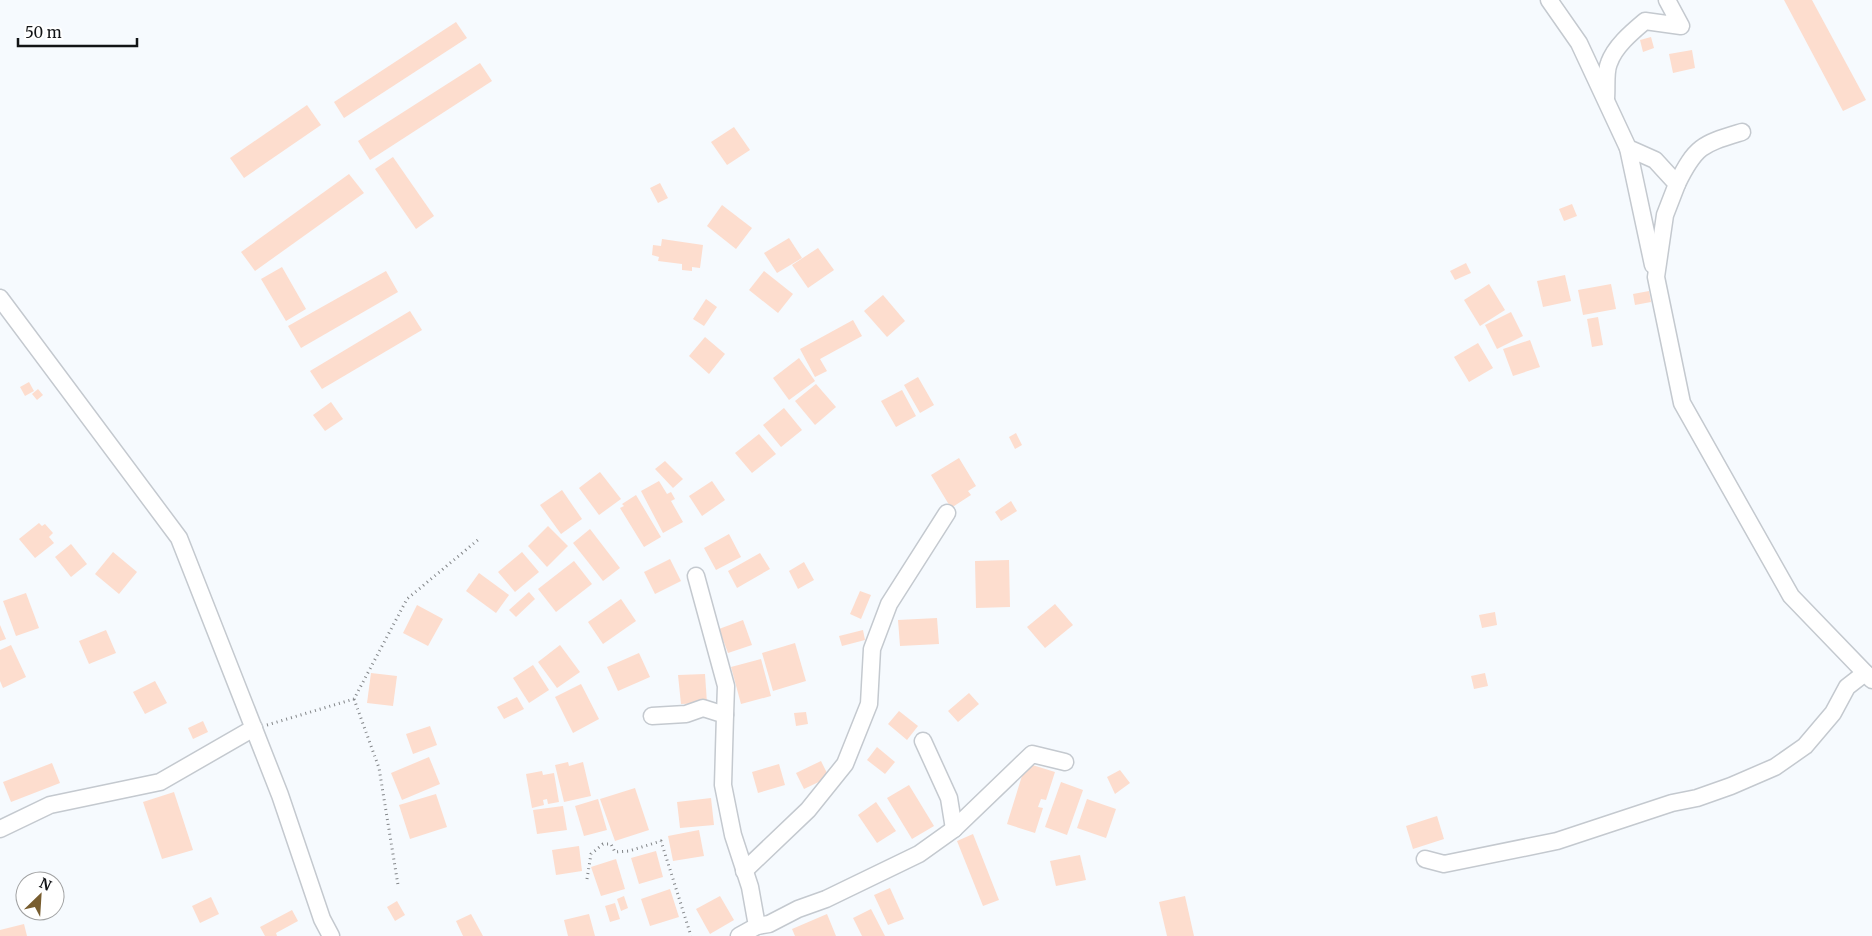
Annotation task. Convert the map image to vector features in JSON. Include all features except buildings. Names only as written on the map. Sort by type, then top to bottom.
[{"type":"street","points":[[1425,858],[1444,864],[1557,841],[1672,803],[1697,798],[1731,786],[1775,767],[1805,746],[1834,713],[1847,687],[1869,677],[1791,596],[1682,403],[1628,148],[1579,43],[1550,0]]},
{"type":"street","points":[[1606,100],[1608,63],[1620,45],[1634,30],[1645,21],[1681,26],[1667,0]]},
{"type":"street","points":[[1656,277],[1665,215],[1686,165],[1706,143],[1742,132]]},
{"type":"street","points":[[1628,148],[1655,160],[1677,184]]},
{"type":"street","points":[[0,298],[179,538],[254,728],[331,936]]},
{"type":"street","points":[[744,871],[808,810],[845,764],[869,704],[872,648],[889,604],[947,513]]},
{"type":"street","points":[[696,576],[726,686],[723,785],[733,835],[752,896],[757,926]]},
{"type":"street","points":[[652,716],[686,714],[703,708],[725,715]]},
{"type":"street","points":[[0,829],[50,805],[160,782],[254,728]]},
{"type":"street","points":[[923,741],[949,798],[954,829]]},
{"type":"street","points":[[739,936],[757,926],[769,924],[798,909],[826,899],[919,854],[954,829],[1032,754],[1065,762]]},
{"type":"path","points":[[254,728],[354,699],[407,599],[479,539]]},
{"type":"path","points":[[354,699],[379,768],[398,885]]},
{"type":"path","points":[[587,879],[591,854],[603,844],[611,844],[615,852],[661,841],[691,936]]}]
